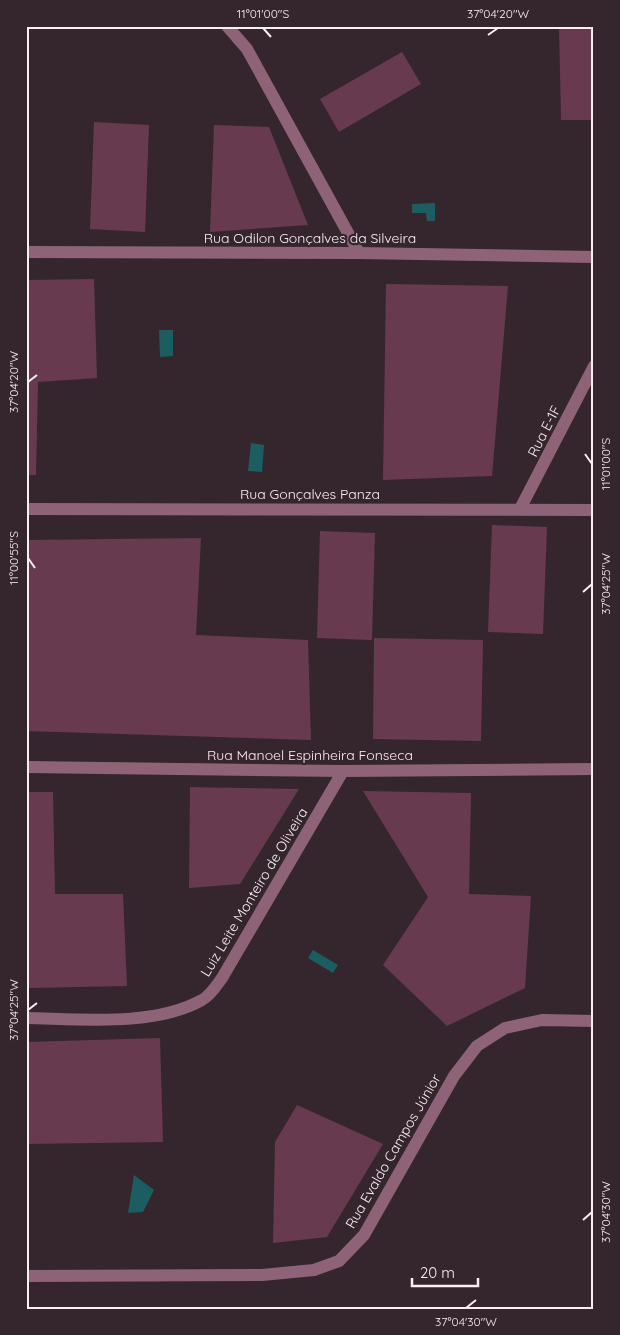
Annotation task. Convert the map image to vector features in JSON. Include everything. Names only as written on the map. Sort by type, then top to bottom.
[{"type":"street","points":[[227,26],[247,49],[359,253]]},
{"type":"street","name":"Rua Odilon Gonçalves da Silveira","points":[[26,252],[359,253],[594,257]]},
{"type":"street","name":"Rua E-1F","points":[[520,509],[594,366]]},
{"type":"street","name":"Rua Gonçalves Panza","points":[[26,508],[594,510]]},
{"type":"street","name":"Rua Manoel Espinheira Fonseca","points":[[26,767],[343,771],[594,770]]},
{"type":"street","name":"Luiz Leite Monteiro de Oliveira","points":[[26,1018],[129,1019],[174,1013],[204,1000],[222,978],[343,771]]},
{"type":"street","name":"Rua Evaldo Campos Júnior","points":[[26,1276],[262,1275],[314,1270],[339,1261],[364,1235],[454,1076],[477,1046],[505,1028],[542,1020],[594,1020]]},
{"type":"shaded area","points":[[559,26],[594,27],[594,120],[561,120]]},
{"type":"shaded area","points":[[402,52],[421,84],[339,132],[320,99]]},
{"type":"shaded area","points":[[94,122],[149,125],[145,232],[90,229]]},
{"type":"shaded area","points":[[214,125],[269,127],[308,225],[210,232]]},
{"type":"shaded area","points":[[94,279],[97,378],[38,382],[36,475],[26,475],[26,280]]},
{"type":"shaded area","points":[[386,284],[508,286],[492,476],[383,480]]},
{"type":"shaded area","points":[[492,525],[547,527],[543,634],[488,632]]},
{"type":"shaded area","points":[[320,531],[375,533],[372,640],[317,638]]},
{"type":"shaded area","points":[[201,538],[196,635],[308,640],[311,740],[26,731],[26,540]]},
{"type":"shaded area","points":[[374,638],[483,640],[481,741],[373,739]]},
{"type":"shaded area","points":[[190,787],[299,789],[240,884],[189,888]]},
{"type":"shaded area","points":[[363,791],[471,793],[469,894],[531,896],[525,988],[447,1026],[383,965],[428,897]]},
{"type":"shaded area","points":[[26,792],[53,792],[55,894],[123,894],[127,986],[26,988]]},
{"type":"shaded area","points":[[160,1038],[163,1142],[26,1144],[26,1042]]},
{"type":"shaded area","points":[[297,1105],[383,1144],[327,1237],[273,1243],[275,1142]]},
{"type":"water","points":[[435,203],[435,221],[427,221],[426,213],[412,213],[412,204]]},
{"type":"water","points":[[159,330],[173,330],[173,356],[160,357]]},
{"type":"water","points":[[251,443],[264,445],[262,472],[248,471]]},
{"type":"water","points":[[313,950],[338,965],[333,973],[308,958]]},
{"type":"water","points":[[134,1175],[154,1190],[143,1212],[128,1213]]}]
